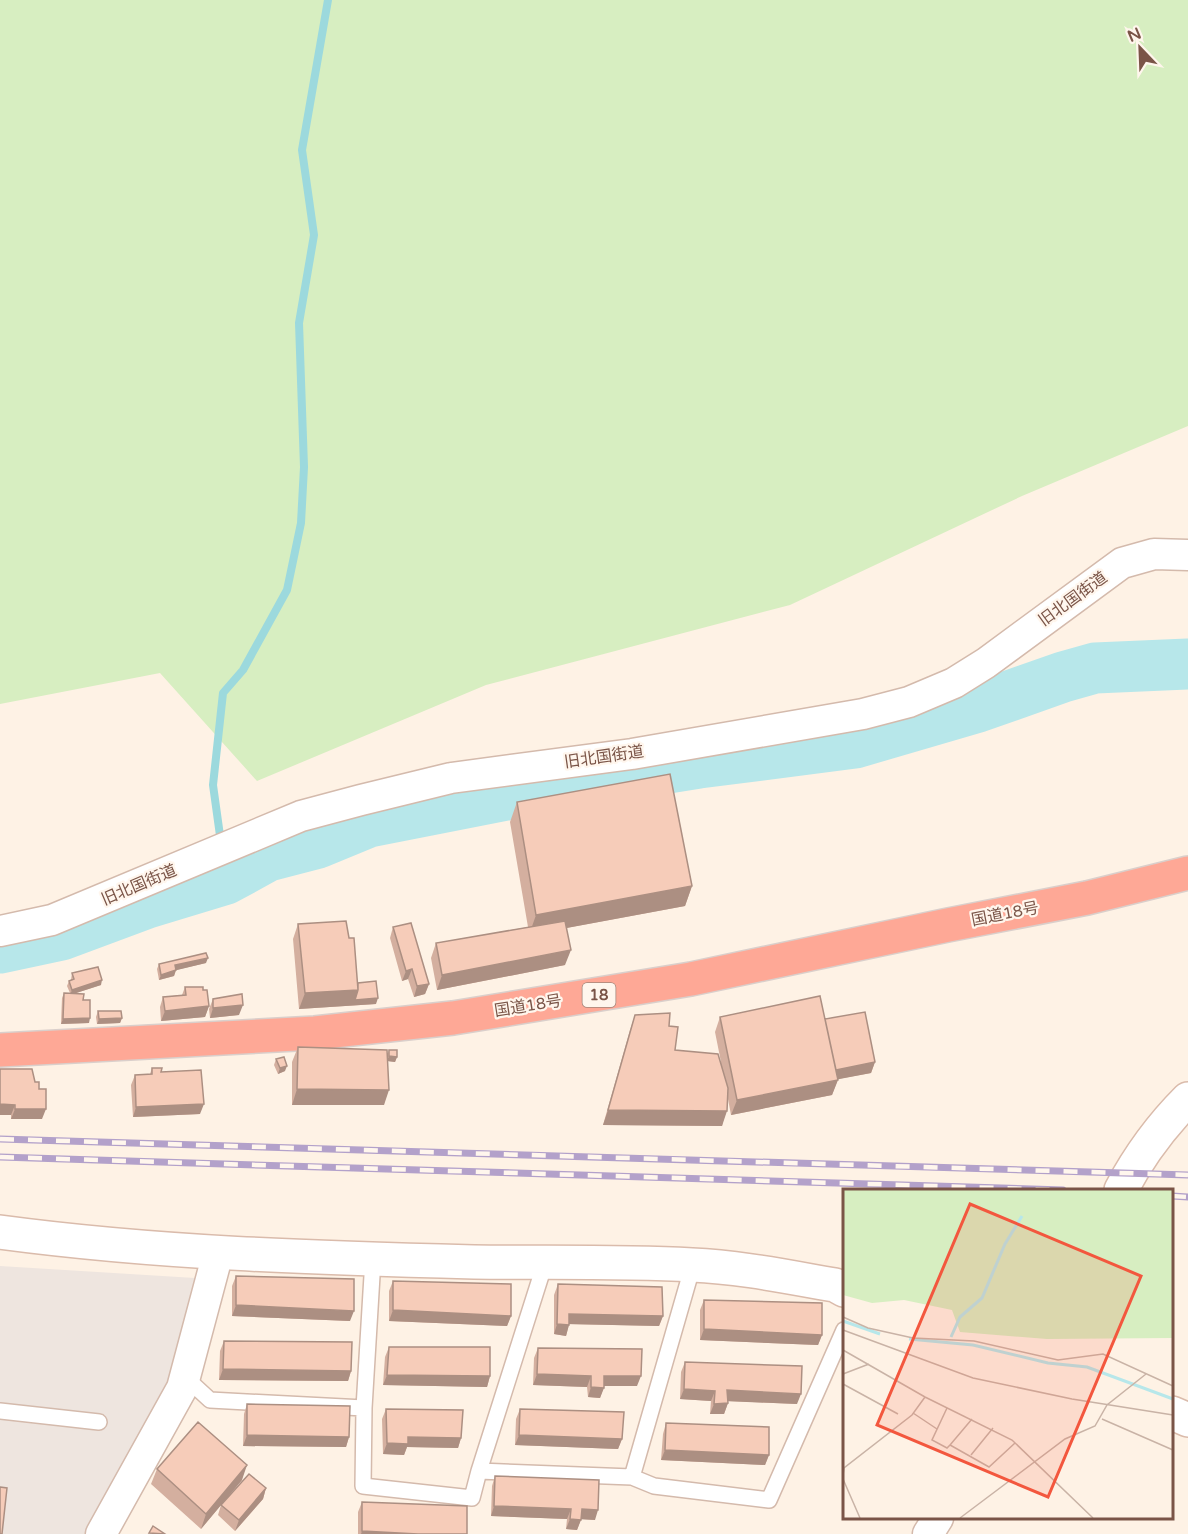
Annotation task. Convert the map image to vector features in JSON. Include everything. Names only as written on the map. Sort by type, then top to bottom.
[{"type":"highway","name":"国道18号","points":[[0,1050],[315,1034],[453,1018],[692,979],[1087,898],[1188,873]]},
{"type":"street","name":"旧北国街道","points":[[0,930],[52,920],[301,816],[361,800],[451,778],[632,754],[863,714],[909,702],[954,683],[986,663],[1122,563],[1154,554],[1188,555]]},
{"type":"street","points":[[1123,1189],[1146,1148],[1168,1119],[1188,1099]]},
{"type":"street","points":[[0,1232],[218,1253],[373,1259],[693,1265],[765,1273],[835,1285],[843,1289]]},
{"type":"street","points":[[101,1534],[182,1388],[218,1253]]},
{"type":"street","points":[[1173,1413],[1188,1420]]},
{"type":"street","points":[[927,1534],[937,1519]]},
{"type":"lane","points":[[373,1259],[364,1408],[363,1486],[472,1498],[545,1263]]},
{"type":"lane","points":[[632,1477],[693,1265]]},
{"type":"lane","points":[[479,1471],[632,1477],[654,1486],[769,1500],[843,1332]]},
{"type":"lane","points":[[185,1377],[210,1400],[364,1408]]},
{"type":"lane","points":[[0,1411],[99,1422]]},
{"type":"shaded area","points":[[0,1266],[195,1278],[169,1386],[87,1534],[0,1534]]},
{"type":"green space","points":[[0,0],[1188,0],[1188,426],[1022,496],[790,605],[486,685],[257,781],[160,673],[0,704]]},
{"type":"building","points":[[670,774],[692,886],[536,915],[517,802]]},
{"type":"building","points":[[346,921],[349,938],[354,938],[358,990],[305,993],[298,924]]},
{"type":"building","points":[[565,921],[571,950],[442,975],[436,943]]},
{"type":"building","points":[[411,923],[429,984],[417,986],[412,969],[406,971],[393,927]]},
{"type":"building","points":[[206,953],[208,958],[175,965],[176,970],[161,975],[159,964]]},
{"type":"building","points":[[98,967],[102,980],[72,990],[69,981],[74,979],[72,973]]},
{"type":"building","points":[[376,981],[378,998],[355,1000],[358,983]]},
{"type":"building","points":[[185,987],[203,987],[203,990],[207,990],[209,1006],[165,1011],[163,997],[186,995]]},
{"type":"building","points":[[64,993],[84,994],[83,1000],[90,1000],[90,1018],[63,1019]]},
{"type":"building","points":[[242,994],[243,1005],[213,1008],[213,999]]},
{"type":"building","points":[[820,996],[838,1080],[737,1100],[720,1017]]},
{"type":"building","points":[[98,1011],[121,1011],[122,1018],[99,1019]]},
{"type":"building","points":[[865,1012],[875,1062],[836,1070],[825,1019]]},
{"type":"building","points":[[670,1013],[669,1026],[678,1027],[675,1050],[718,1054],[728,1088],[727,1111],[608,1110],[635,1015]]},
{"type":"building","points":[[298,1047],[387,1050],[389,1090],[297,1089]]},
{"type":"building","points":[[389,1050],[397,1050],[397,1057],[389,1056]]},
{"type":"building","points":[[284,1057],[287,1066],[280,1068],[276,1059]]},
{"type":"building","points":[[152,1068],[162,1068],[161,1072],[201,1070],[204,1104],[136,1107],[135,1075],[152,1074]]},
{"type":"building","points":[[0,1069],[32,1069],[35,1082],[39,1082],[39,1089],[46,1089],[46,1109],[15,1109],[15,1105],[0,1104]]},
{"type":"building","points":[[236,1276],[354,1279],[354,1311],[236,1305]]},
{"type":"building","points":[[393,1281],[511,1284],[511,1316],[393,1310]]},
{"type":"building","points":[[558,1284],[662,1287],[663,1316],[569,1314],[569,1325],[557,1324]]},
{"type":"building","points":[[704,1300],[822,1303],[822,1335],[704,1329]]},
{"type":"building","points":[[224,1341],[352,1342],[351,1371],[223,1369]]},
{"type":"building","points":[[389,1347],[490,1347],[490,1376],[387,1375]]},
{"type":"building","points":[[538,1348],[642,1349],[641,1376],[604,1376],[604,1388],[591,1387],[591,1376],[537,1374]]},
{"type":"building","points":[[685,1362],[802,1366],[801,1394],[727,1390],[728,1403],[714,1404],[715,1391],[684,1389]]},
{"type":"building","points":[[247,1404],[350,1406],[349,1437],[247,1435]]},
{"type":"building","points":[[386,1409],[463,1410],[461,1438],[408,1437],[408,1444],[387,1443]]},
{"type":"building","points":[[520,1409],[624,1412],[622,1439],[519,1435]]},
{"type":"building","points":[[198,1422],[247,1465],[206,1514],[157,1469]]},
{"type":"building","points":[[666,1423],[769,1427],[769,1455],[665,1450]]},
{"type":"building","points":[[249,1474],[266,1488],[239,1520],[221,1505]]},
{"type":"building","points":[[495,1476],[599,1480],[598,1510],[582,1509],[581,1520],[570,1519],[571,1509],[494,1506]]},
{"type":"building","points":[[0,1487],[7,1488],[2,1534],[0,1534]]},
{"type":"building","points":[[362,1502],[467,1506],[467,1534],[362,1531]]},
{"type":"building","points":[[153,1526],[165,1534],[149,1533]]},
{"type":"waterway","points":[[226,879],[213,785],[223,693],[243,670],[287,590],[301,523],[304,467],[299,323],[314,235],[302,150],[328,0]]},
{"type":"waterway","points":[[0,948],[61,935],[147,903],[226,879],[268,856],[318,843],[369,822],[537,789],[699,763],[855,743],[978,707],[1095,668],[1188,664]]},
{"type":"railway","points":[[0,1139],[1188,1175]]},
{"type":"railway","points":[[0,1157],[1031,1189]]},
{"type":"railway","points":[[1173,1196],[1188,1197]]}]
